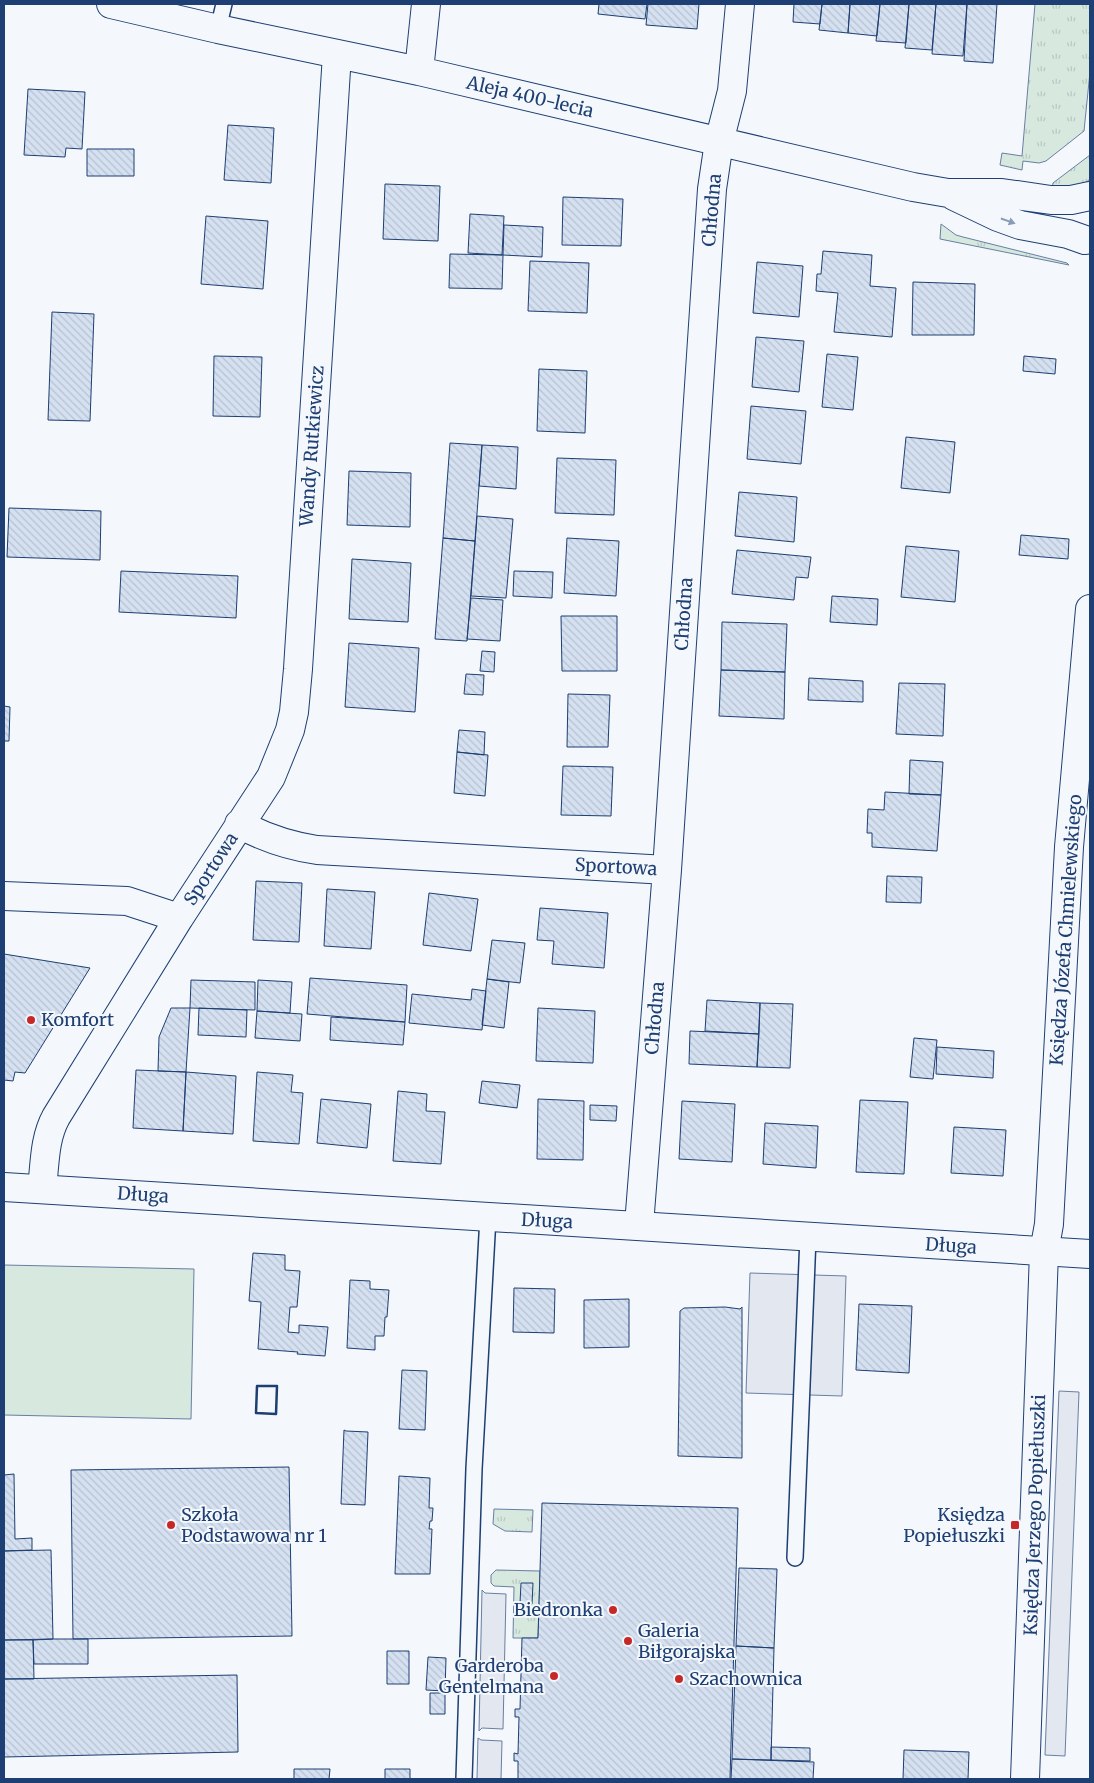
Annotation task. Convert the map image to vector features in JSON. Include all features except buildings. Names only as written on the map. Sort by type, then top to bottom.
[{"type":"street","name":"Aleja 400-lecia","points":[[111,4],[221,16],[337,54],[419,71],[720,142],[948,193],[1002,193],[1051,200],[1090,198]]},
{"type":"street","points":[[419,71],[426,4]]},
{"type":"street","name":"Chłodna","points":[[639,1226],[667,870],[712,189],[732,90],[740,4]]},
{"type":"street","name":"Wandy Rutkiewicz","points":[[239,824],[272,777],[285,746],[294,712],[337,54]]},
{"type":"street","name":"Aleja 400-lecia","points":[[948,193],[998,217],[1020,225],[1060,232],[1088,245]]},
{"type":"street","points":[[1088,245],[1083,228],[1083,216],[1090,198]]},
{"type":"street","name":"Księdza Józefa Chmielewskiego","points":[[1044,1252],[1049,1224],[1069,847],[1090,609]]},
{"type":"street","name":"Sportowa","points":[[42,1188],[50,1129],[239,824],[269,839],[296,847],[317,850],[667,870]]},
{"type":"street","points":[[4,896],[127,901],[179,918]]},
{"type":"street","name":"Długa","points":[[4,1187],[1090,1254]]},
{"type":"street","name":"Księdza Jerzego Popiełuszki","points":[[1025,1779],[1044,1252]]},
{"type":"lane","points":[[464,1779],[474,1479],[488,1217]]},
{"type":"lane","points":[[795,1558],[808,1237]]},
{"type":"green space","points":[[1035,4],[1090,4],[1090,72],[1084,131],[1046,161],[1039,163],[1023,161],[1022,170],[1000,165],[1002,153],[1022,156]]},
{"type":"green space","points":[[1090,155],[1090,179],[1086,183],[1077,187],[1052,189],[1053,183]]},
{"type":"green space","points":[[941,224],[956,235],[1069,265],[940,239]]},
{"type":"green space","points":[[4,1265],[194,1269],[191,1419],[4,1415]]},
{"type":"green space","points":[[494,1509],[533,1510],[532,1532],[505,1531],[493,1524]]},
{"type":"green space","points":[[496,1570],[540,1571],[538,1638],[513,1638],[514,1587],[494,1586],[491,1583],[491,1575]]},
{"type":"shaded area","points":[[750,1273],[846,1276],[842,1396],[746,1393]]},
{"type":"shaded area","points":[[1059,1391],[1079,1392],[1065,1756],[1045,1755]]},
{"type":"shaded area","points":[[482,1590],[485,1593],[506,1594],[503,1729],[482,1728],[479,1731]]},
{"type":"shaded area","points":[[478,1738],[481,1740],[502,1741],[501,1779],[477,1779]]},
{"type":"wall","points":[[257,1386],[277,1386],[276,1414],[256,1413],[257,1386]]},
{"type":"place","name":"Komfort","points":[[31,1020]]},
{"type":"place","name":"Szkoła Podstawowa nr 1","points":[[171,1525]]},
{"type":"place","name":"Księdza Popiełuszki","points":[[1015,1525]]},
{"type":"place","name":"Biedronka","points":[[613,1610]]},
{"type":"place","name":"Galeria Biłgorajska","points":[[628,1641]]},
{"type":"place","name":"Garderoba Gentelmana","points":[[554,1676]]},
{"type":"place","name":"Szachownica","points":[[679,1679]]}]
